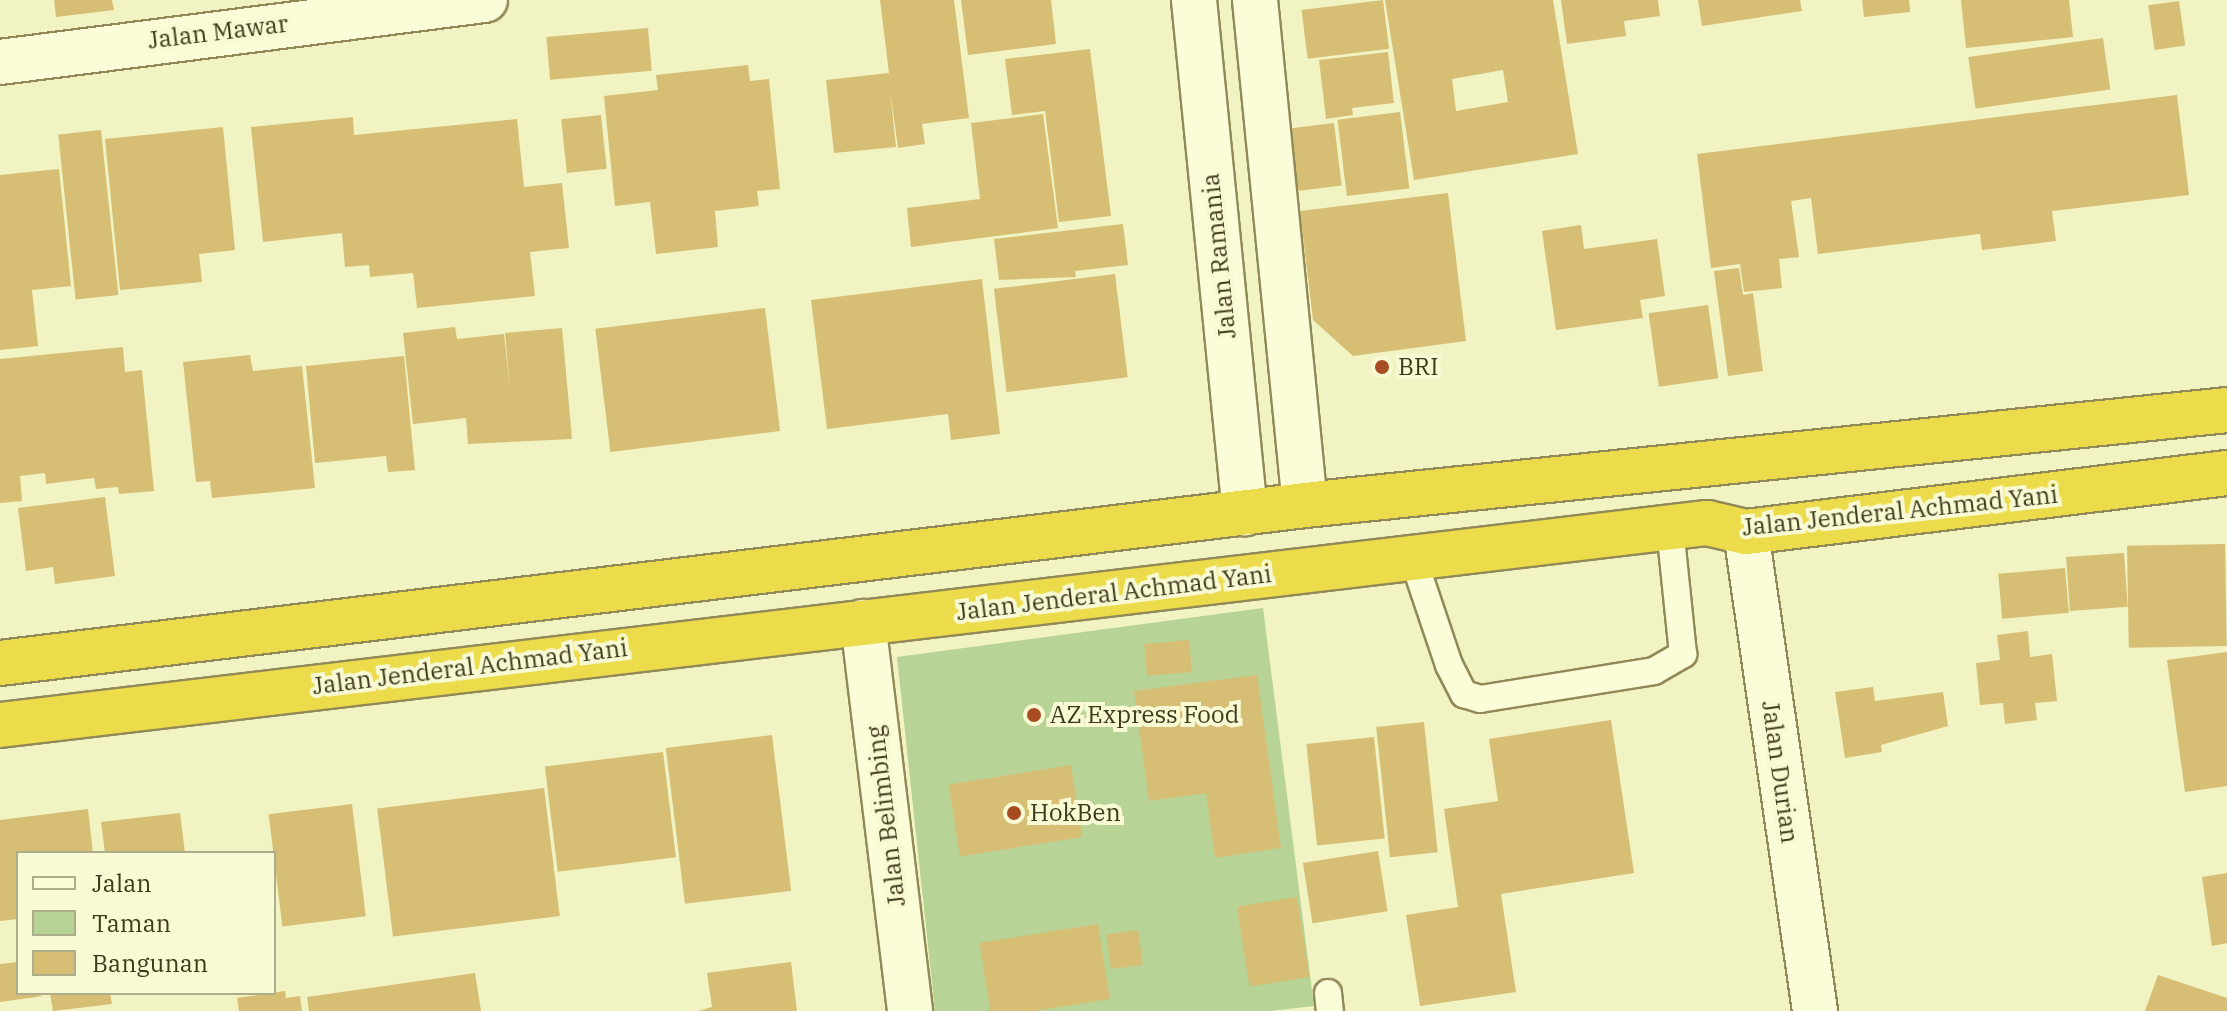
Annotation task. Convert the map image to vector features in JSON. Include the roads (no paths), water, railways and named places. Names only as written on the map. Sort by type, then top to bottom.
[{"type":"highway","points":[[0,663],[1305,505],[1699,461],[2227,410]]},
{"type":"highway","points":[[1699,461],[1708,528]]},
{"type":"highway","name":"Jalan Jenderal Achmad Yani","points":[[0,725],[1413,558],[2227,473]]},
{"type":"street","name":"Jalan Mawar","points":[[0,62],[247,14],[485,0]]},
{"type":"street","name":"Jalan Ramania","points":[[1194,0],[1245,513]]},
{"type":"street","points":[[1255,0],[1305,505]]},
{"type":"street","name":"Jalan Durian","points":[[1708,528],[1815,1011]]},
{"type":"street","name":"Jalan Belimbing","points":[[863,622],[910,1011]]},
{"type":"lane","points":[[1413,558],[1449,665],[1464,694],[1480,699],[1654,671],[1683,654],[1708,528]]},
{"type":"place","name":"BRI","points":[[1382,367]]},
{"type":"place","name":"AZ Express Food","points":[[1034,715]]},
{"type":"place","name":"HokBen","points":[[1014,813]]}]
